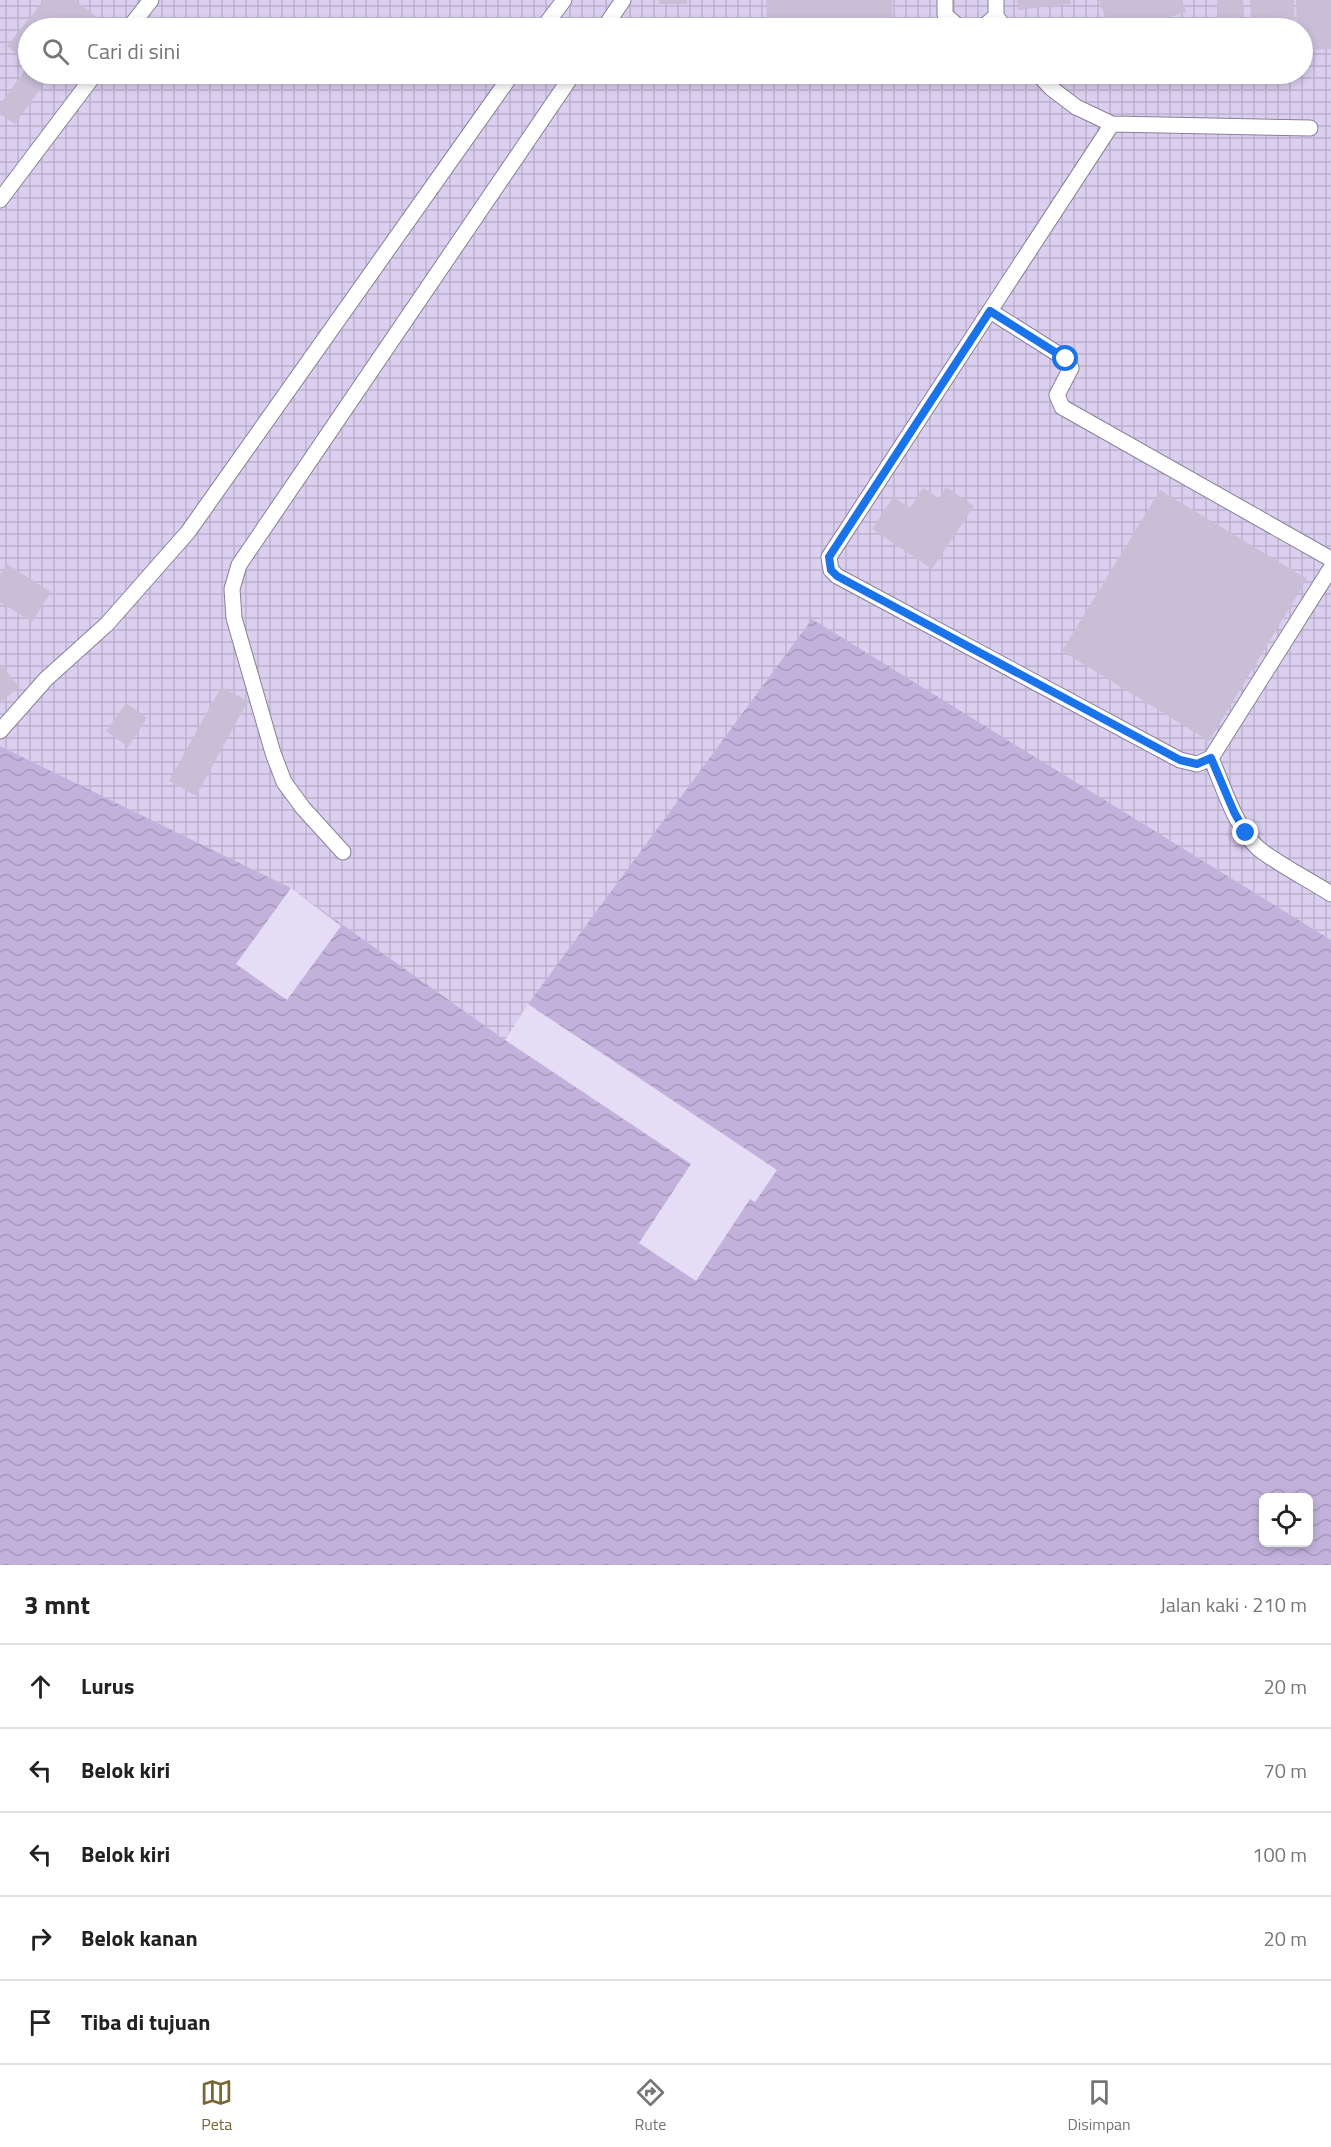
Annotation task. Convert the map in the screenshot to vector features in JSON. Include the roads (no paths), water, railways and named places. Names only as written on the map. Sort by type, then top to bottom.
[{"type":"lane","points":[[137,18],[151,0]]},
{"type":"lane","points":[[550,18],[564,0]]},
{"type":"lane","points":[[611,18],[623,0]]},
{"type":"lane","points":[[945,0],[945,15],[948,18]]},
{"type":"lane","points":[[0,200],[87,84]]},
{"type":"lane","points":[[0,731],[46,679],[106,624],[188,532],[505,84]]},
{"type":"lane","points":[[343,852],[303,808],[285,783],[273,753],[234,618],[232,589],[240,565],[566,84]]},
{"type":"lane","points":[[1048,84],[1076,107],[1112,124],[1310,128]]},
{"type":"lane","points":[[1112,124],[829,557],[831,570],[848,582],[1180,760],[1197,764],[1211,758],[1331,568]]},
{"type":"lane","points":[[990,311],[1066,359],[1071,368],[1057,395],[1062,407],[1331,559]]},
{"type":"lane","points":[[1211,758],[1234,812],[1258,848],[1331,894]]},
{"type":"water","points":[[812,619],[1331,940],[1331,1565],[0,1565],[0,746],[291,888],[505,1040],[528,1004]]}]
